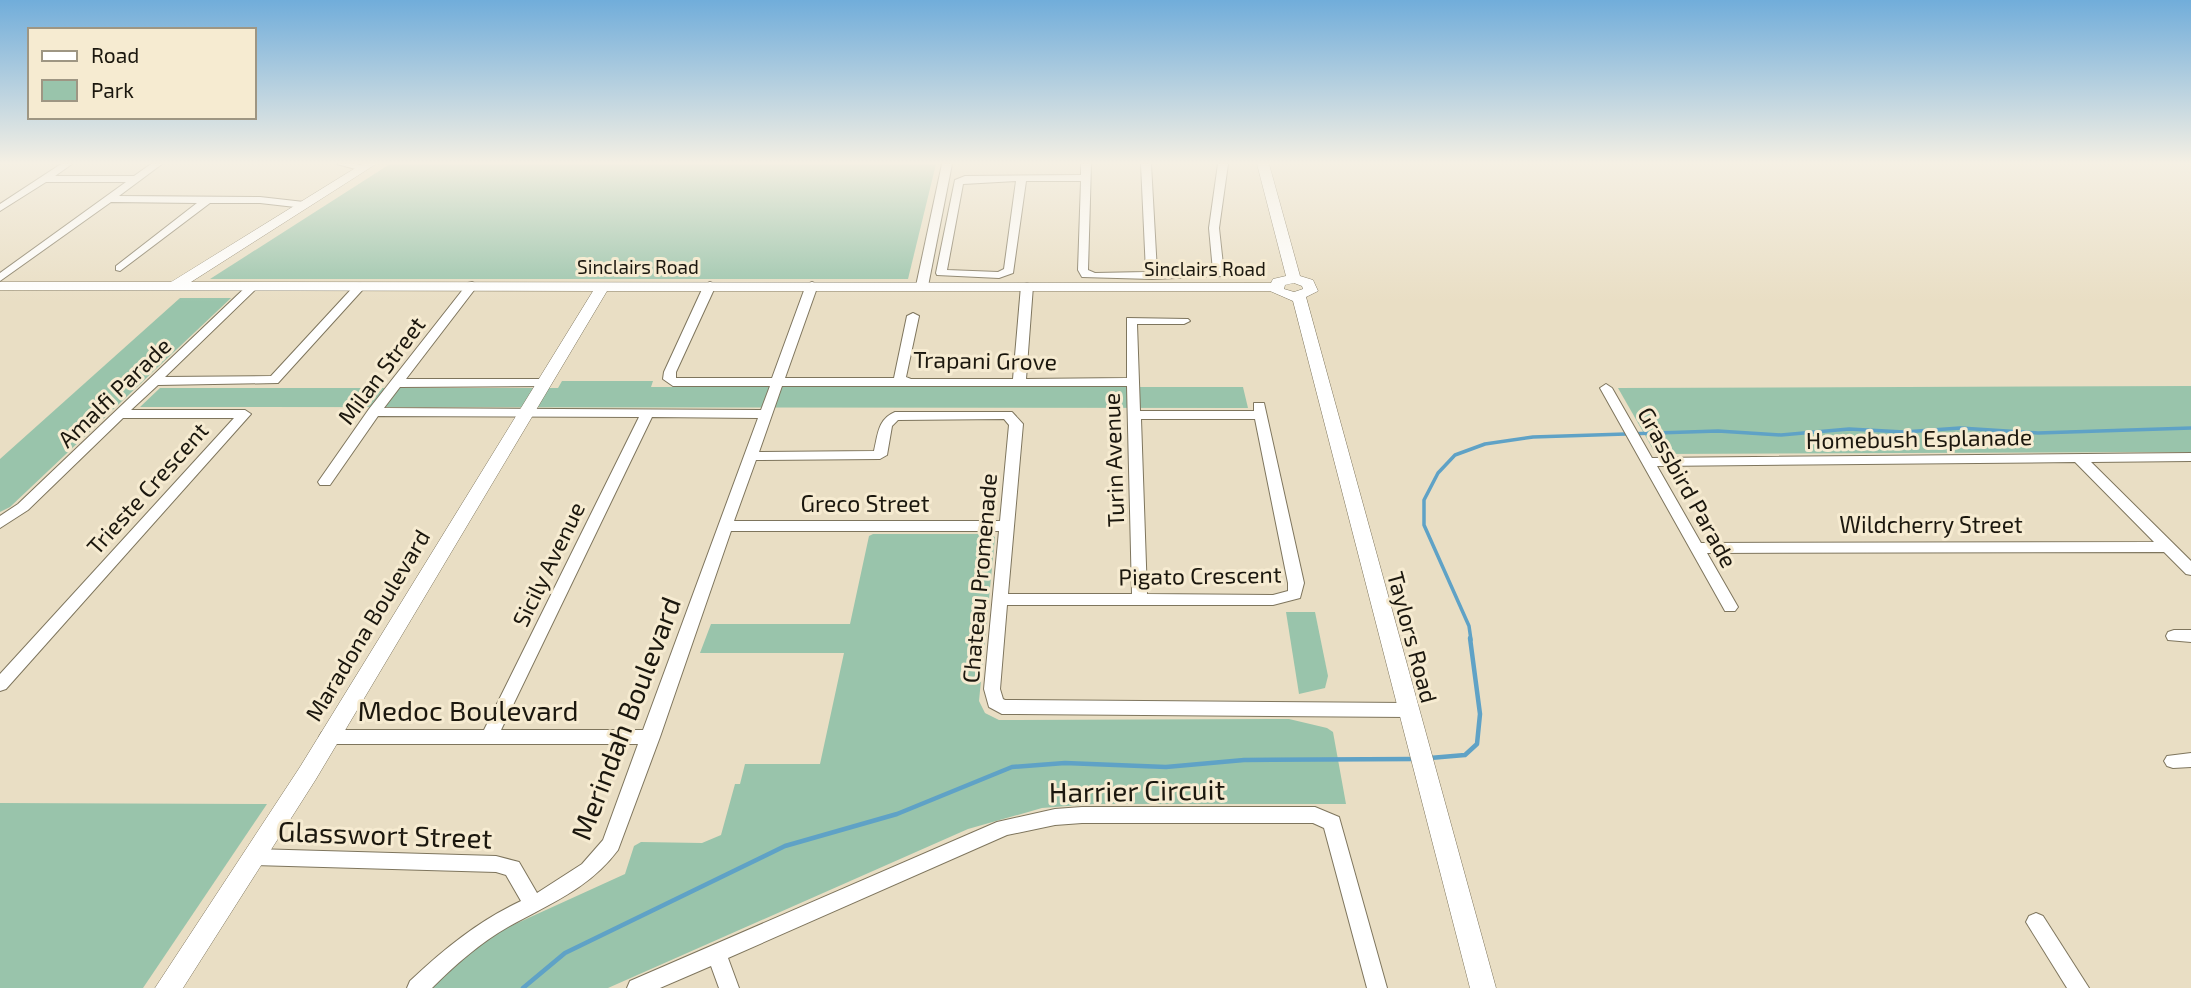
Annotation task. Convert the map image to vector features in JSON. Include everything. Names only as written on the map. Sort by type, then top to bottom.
[{"type":"street","points":[[0,278],[94,210]]},
{"type":"street","points":[[120,268],[195,210]]},
{"type":"street","points":[[173,287],[296,210]]},
{"type":"street","points":[[922,286],[938,210]]},
{"type":"street","points":[[952,210],[940,272],[999,275],[1009,271],[1017,210]]},
{"type":"street","points":[[1084,210],[1083,272],[1095,276],[1210,276],[1221,272],[1214,228],[1217,210]]},
{"type":"street","points":[[1148,210],[1152,276]]},
{"type":"street","name":"Taylors Road","points":[[1275,210],[1483,988]]},
{"type":"street","name":"Milan Street","points":[[325,482],[373,412],[472,285]]},
{"type":"street","name":"Maradona Boulevard","points":[[168,988],[254,857],[603,285]]},
{"type":"street","points":[[710,285],[669,379],[673,382],[904,382]]},
{"type":"street","name":"Merindah Boulevard","points":[[417,988],[475,938],[573,884],[602,859],[618,831],[812,285]]},
{"type":"street","name":"Sinclairs Road","points":[[0,286],[1275,287],[1285,295],[1296,288]]},
{"type":"street","name":"Amalfi Parade","points":[[1,524],[23,508],[253,286]]},
{"type":"street","points":[[155,381],[275,380],[360,286]]},
{"type":"street","points":[[1019,383],[1027,286]]},
{"type":"street","name":"Trapani Grove","points":[[913,316],[900,377],[904,382],[1133,383]]},
{"type":"street","name":"Turin Avenue","points":[[1140,600],[1131,320],[1184,321]]},
{"type":"street","points":[[398,383],[543,383]]},
{"type":"street","name":"Grassbird Parade","points":[[1606,388],[1730,607]]},
{"type":"street","name":"Pigato Crescent","points":[[999,599],[1273,600],[1295,594],[1296,583],[1260,411],[1135,415]]},
{"type":"street","points":[[373,412],[766,414]]},
{"type":"street","name":"Trieste Crescent","points":[[0,685],[244,414],[120,415]]},
{"type":"street","name":"Sicily Avenue","points":[[490,735],[647,414]]},
{"type":"street","name":"Chateau Promenade","points":[[751,456],[880,456],[886,425],[895,416],[1007,415],[1016,424],[992,697],[1002,707],[1407,710]]},
{"type":"street","points":[[2078,457],[2191,570]]},
{"type":"street","name":"Homebush Esplanade","points":[[1647,462],[2191,457]]},
{"type":"street","name":"Greco Street","points":[[726,526],[1005,526]]},
{"type":"street","name":"Wildcherry Street","points":[[1696,548],[2167,547]]},
{"type":"street","points":[[2174,636],[2191,636]]},
{"type":"street","name":"Medoc Boulevard","points":[[328,737],[651,737]]},
{"type":"street","name":"Harrier Circuit","points":[[637,988],[973,839],[1030,821],[1082,815],[1309,815],[1327,819],[1335,828],[1350,899],[1371,959],[1377,988]]},
{"type":"street","name":"Glasswort Street","points":[[254,857],[496,864],[512,868],[533,904]]},
{"type":"street","points":[[2036,922],[2079,988]]},
{"type":"street","points":[[716,953],[729,988]]},
{"type":"green space","points":[[318,210],[925,210],[908,279],[210,279]]},
{"type":"green space","points":[[180,298],[231,298],[10,507],[0,512],[0,459]]},
{"type":"green space","points":[[562,381],[653,381],[651,387],[1243,387],[1248,408],[140,407],[160,388],[558,388]]},
{"type":"green space","points":[[2191,386],[2191,452],[1662,454],[1654,451],[1618,388]]},
{"type":"green space","points":[[989,534],[995,537],[979,701],[985,713],[999,720],[1289,719],[1327,728],[1333,732],[1346,804],[1093,804],[1042,808],[968,829],[608,988],[427,988],[478,945],[504,929],[625,874],[634,846],[641,842],[702,843],[721,835],[735,784],[740,784],[745,764],[820,764],[844,653],[700,653],[711,624],[850,624],[869,536]]},
{"type":"green space","points":[[1286,612],[1315,612],[1328,676],[1325,688],[1299,694]]},
{"type":"green space","points":[[0,803],[267,804],[143,988],[0,988]]},
{"type":"waterway","points":[[1471,640],[1469,626],[1424,525],[1424,500],[1438,473],[1455,455],[1485,444],[1533,437],[1718,431],[1781,435],[1849,429],[1904,432],[1960,428],[2038,433],[2191,428]]},
{"type":"waterway","points":[[1430,758],[1465,755],[1477,744],[1480,714],[1470,638]]},
{"type":"waterway","points":[[523,988],[565,953],[785,846],[897,814],[1012,767],[1065,763],[1166,767],[1244,760],[1415,759]]}]
